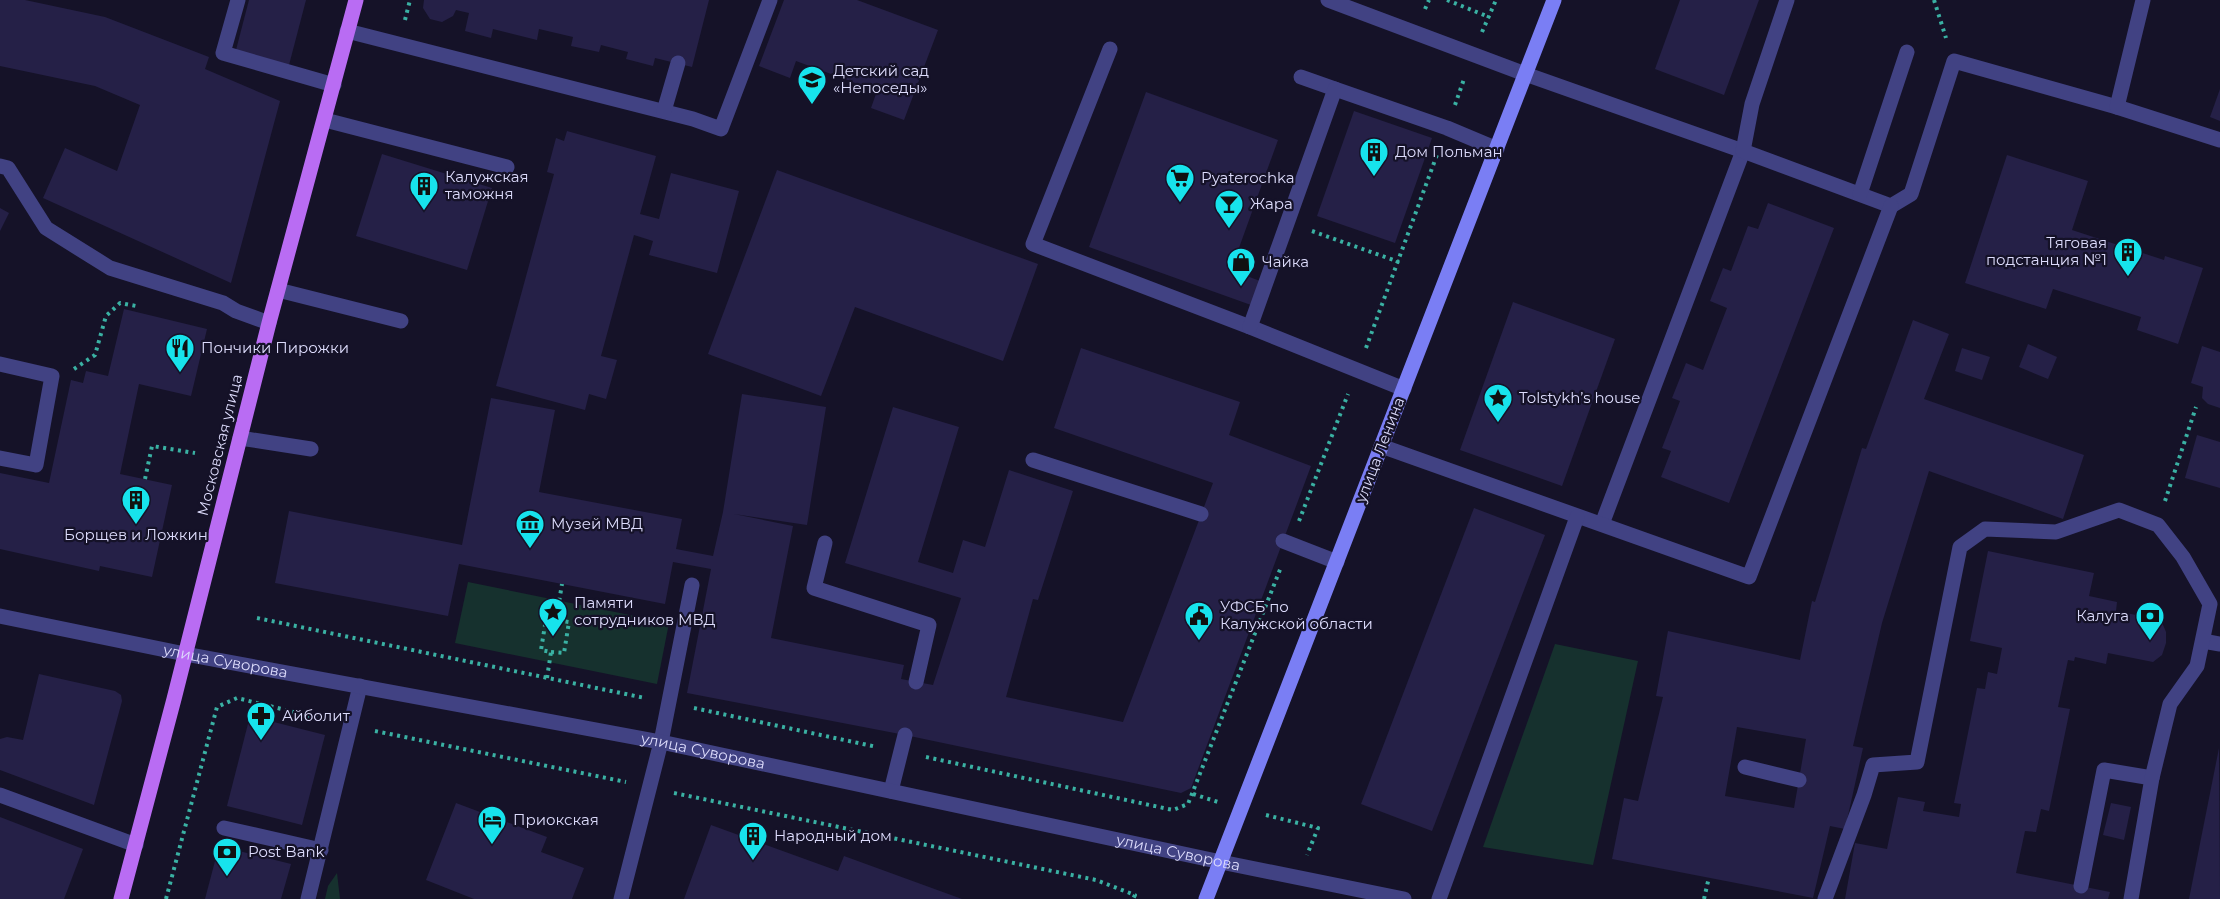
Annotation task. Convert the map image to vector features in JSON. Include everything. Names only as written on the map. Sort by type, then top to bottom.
[{"type":"main road","name":"Московская улица","points":[[121,899],[269,323],[356,0]]},
{"type":"main road","name":"улица Ленина","points":[[1206,899],[1554,0]]},
{"type":"street","points":[[238,0],[223,53],[334,85]]},
{"type":"street","points":[[347,31],[664,111],[721,129],[770,0]]},
{"type":"street","points":[[1328,0],[1525,74],[1891,206]]},
{"type":"street","points":[[1602,524],[1743,151],[1752,104],[1787,0]]},
{"type":"street","points":[[2117,107],[2143,0]]},
{"type":"street","points":[[1110,48],[1033,244],[1404,389]]},
{"type":"street","points":[[1860,194],[1907,51]]},
{"type":"street","points":[[1382,446],[1749,577],[1891,206],[1911,194],[1954,61],[2117,107],[2220,140]]},
{"type":"street","points":[[664,111],[678,63]]},
{"type":"street","points":[[1301,77],[1497,148]]},
{"type":"street","points":[[1250,327],[1335,89]]},
{"type":"street","points":[[325,120],[507,167]]},
{"type":"street","points":[[0,166],[8,168],[46,228],[110,268],[223,303],[236,311],[269,323]]},
{"type":"street","points":[[278,290],[401,321]]},
{"type":"street","points":[[0,364],[52,375],[36,465],[0,458]]},
{"type":"street","points":[[240,438],[311,449]]},
{"type":"street","points":[[1033,460],[1201,514]]},
{"type":"street","points":[[1825,899],[1858,794],[1873,765],[1917,762],[1960,547],[1985,529],[2056,532],[2119,510],[2158,525],[2183,557],[2210,604],[2197,666],[2170,704],[2152,778],[2131,899]]},
{"type":"street","points":[[1439,899],[1577,517]]},
{"type":"street","points":[[825,543],[814,588],[929,625],[916,682]]},
{"type":"street","points":[[1287,543],[1336,562]]},
{"type":"street","points":[[621,899],[661,742],[692,585]]},
{"type":"street","name":"улица Суворова","points":[[0,616],[185,654],[661,742],[1404,899]]},
{"type":"street","points":[[2203,641],[2220,644]]},
{"type":"street","points":[[308,899],[360,686]]},
{"type":"street","points":[[891,791],[905,735]]},
{"type":"street","points":[[1745,767],[1799,780]]},
{"type":"street","points":[[2082,886],[2104,770],[2152,778]]},
{"type":"street","points":[[0,795],[135,845]]},
{"type":"street","points":[[224,828],[321,850]]},
{"type":"path","points":[[405,19],[410,0]]},
{"type":"path","points":[[1446,0],[1489,17]]},
{"type":"path","points":[[257,618],[1173,810],[1188,804],[1287,543],[1399,262],[1473,54],[1496,0]]},
{"type":"path","points":[[1934,0],[1954,61]]},
{"type":"path","points":[[1287,222],[1399,262]]},
{"type":"path","points":[[52,375],[78,368],[95,355],[106,316],[120,303],[143,307]]},
{"type":"path","points":[[2158,525],[2196,407]]},
{"type":"path","points":[[145,479],[152,446],[195,453]]},
{"type":"path","points":[[556,620],[562,584]]},
{"type":"path","points":[[546,619],[556,620],[569,622],[564,653],[542,650],[546,619]]},
{"type":"path","points":[[547,678],[551,652]]},
{"type":"path","points":[[166,899],[217,707],[237,698],[350,726],[1096,880],[1135,895],[1133,899]]},
{"type":"path","points":[[1240,808],[1318,828]]},
{"type":"path","points":[[1704,899],[1709,877]]},
{"type":"green space","points":[[468,582],[669,623],[657,684],[455,643]]},
{"type":"green space","points":[[1555,644],[1638,661],[1593,865],[1483,847]]},
{"type":"green space","points":[[337,873],[340,899],[325,899],[328,886]]},
{"type":"building","points":[[0,0],[25,0],[105,17],[209,57],[205,69],[280,101],[231,283],[43,198],[65,148],[117,171],[140,105],[95,86],[0,66]]},
{"type":"building","points":[[249,0],[306,0],[289,65],[236,50]]},
{"type":"building","points":[[424,0],[709,0],[692,67],[655,58],[653,66],[626,59],[628,52],[601,45],[599,52],[571,46],[573,37],[539,29],[537,40],[493,29],[491,38],[465,31],[469,13],[456,10],[453,16],[442,22],[430,19],[423,8]]},
{"type":"building","points":[[784,0],[857,0],[938,30],[904,120],[871,108],[877,91],[796,61],[790,78],[759,66]]},
{"type":"building","points":[[1680,0],[1759,0],[1724,95],[1655,69]]},
{"type":"building","points":[[2220,89],[2220,121],[2210,117]]},
{"type":"building","name":"Pyaterochka","points":[[1146,92],[1278,140],[1231,270],[1260,281],[1251,305],[1089,247]]},
{"type":"building","name":"Дом Польман","points":[[1354,111],[1432,138],[1395,243],[1317,216]]},
{"type":"building","points":[[567,131],[656,156],[640,214],[659,219],[671,173],[739,191],[717,273],[649,255],[653,241],[634,235],[601,356],[617,360],[606,399],[589,394],[585,410],[496,386],[554,174],[547,172],[556,138],[564,141]]},
{"type":"building","name":"Калужская таможня","points":[[382,154],[492,188],[467,270],[356,236]]},
{"type":"building","points":[[2007,155],[2088,181],[2072,230],[2164,260],[2165,256],[2203,268],[2178,344],[2137,330],[2141,317],[2053,289],[2046,309],[1965,283]]},
{"type":"building","points":[[777,170],[1038,264],[1003,361],[855,307],[821,396],[708,354]]},
{"type":"building","points":[[1768,203],[1834,228],[1729,503],[1661,477],[1671,451],[1662,448],[1680,401],[1672,398],[1686,363],[1703,370],[1727,308],[1710,301],[1723,268],[1731,271],[1748,226],[1758,229]]},
{"type":"building","points":[[0,208],[9,213],[0,231]]},
{"type":"building","points":[[1513,302],[1615,339],[1562,486],[1460,450]]},
{"type":"building","points":[[124,309],[207,329],[191,396],[139,384],[120,474],[172,485],[152,577],[100,566],[99,571],[0,549],[0,473],[49,483],[71,380],[83,383],[86,371],[108,376]]},
{"type":"building","points":[[1913,320],[1949,334],[1924,399],[2084,455],[2063,519],[1929,471],[1882,623],[1853,746],[1863,748],[1845,829],[1830,826],[1813,898],[1612,859],[1624,798],[1638,801],[1663,697],[1656,696],[1668,631],[1800,660],[1812,601],[1815,602],[1862,448],[1866,449]],"holes":[[[1737,727],[1806,739],[1794,808],[1725,796]]]},
{"type":"building","points":[[2028,344],[2057,357],[2048,379],[2019,367]]},
{"type":"building","points":[[2202,346],[2220,352],[2220,408],[2208,404],[2202,398],[2203,387],[2191,383]]},
{"type":"building","points":[[1081,348],[1240,402],[1229,435],[1311,466],[1191,788],[1181,793],[905,735],[687,693],[711,569],[673,562],[665,604],[459,564],[448,616],[275,583],[289,511],[462,545],[491,398],[555,410],[539,492],[682,519],[676,549],[713,556],[723,512],[742,394],[826,407],[807,525],[734,514],[793,526],[771,638],[904,665],[901,679],[933,685],[961,598],[845,563],[893,407],[959,427],[918,562],[953,573],[963,540],[985,547],[1009,470],[1073,491],[1038,600],[1033,599],[1006,697],[1123,722],[1213,483],[1054,428]]},
{"type":"building","points":[[1962,348],[1990,357],[1982,380],[1955,371]]},
{"type":"building","points":[[2197,435],[2220,442],[2220,488],[2185,478]]},
{"type":"building","points":[[1474,508],[1545,535],[1432,831],[1361,804]]},
{"type":"building","points":[[1988,551],[2094,573],[2089,596],[2117,602],[2116,611],[2161,620],[2166,632],[2166,643],[2162,655],[2153,662],[2108,653],[2106,664],[2075,657],[2074,661],[2068,660],[2058,707],[2070,709],[2049,811],[2041,809],[2036,832],[2025,831],[2016,873],[2110,892],[2108,899],[1845,899],[1855,843],[1887,849],[1898,797],[1925,802],[1923,811],[1959,817],[1961,804],[1954,803],[1977,688],[1985,689],[1988,672],[1997,674],[2002,648],[1970,641]]},
{"type":"building","points":[[39,674],[115,691],[121,695],[122,701],[94,805],[0,770],[0,739],[7,737],[23,740]]},
{"type":"building","points":[[250,716],[325,735],[302,825],[227,806]]},
{"type":"building","points":[[2219,748],[2220,899],[2189,899]]},
{"type":"building","name":"Приокская","points":[[456,803],[547,837],[541,852],[584,868],[572,899],[474,899],[426,880]]},
{"type":"building","points":[[2111,803],[2131,807],[2124,840],[2103,835]]},
{"type":"building","points":[[0,817],[83,849],[64,899],[0,899]]},
{"type":"building","name":"Народный дом","points":[[711,825],[838,871],[844,856],[962,899],[684,899]]},
{"type":"building","points":[[219,846],[291,864],[281,899],[205,899]]},
{"type":"place","name":"Детский сад «Непоседы»","points":[[812,106]]},
{"type":"place","name":"Дом Польман","points":[[1374,178]]},
{"type":"place","name":"Pyaterochka","points":[[1180,204]]},
{"type":"place","name":"Калужская таможня","points":[[424,212]]},
{"type":"place","name":"Жара","points":[[1229,230]]},
{"type":"place","name":"Тяговая подстанция №1","points":[[2128,278]]},
{"type":"place","name":"Чайка","points":[[1241,288]]},
{"type":"place","name":"Пончики Пирожки","points":[[180,374]]},
{"type":"place","name":"Tolstykh’s house","points":[[1498,424]]},
{"type":"place","name":"Борщев и Ложкин","points":[[136,526]]},
{"type":"place","name":"Музей МВД","points":[[530,550]]},
{"type":"place","name":"Памяти сотрудников МВД","points":[[553,638]]},
{"type":"place","name":"УФСБ по Калужской области","points":[[1199,642]]},
{"type":"place","name":"Калуга","points":[[2150,642]]},
{"type":"place","name":"Айболит","points":[[261,742]]},
{"type":"place","name":"Приокская","points":[[492,846]]},
{"type":"place","name":"Народный дом","points":[[753,862]]},
{"type":"place","name":"Post Bank","points":[[227,878]]}]
